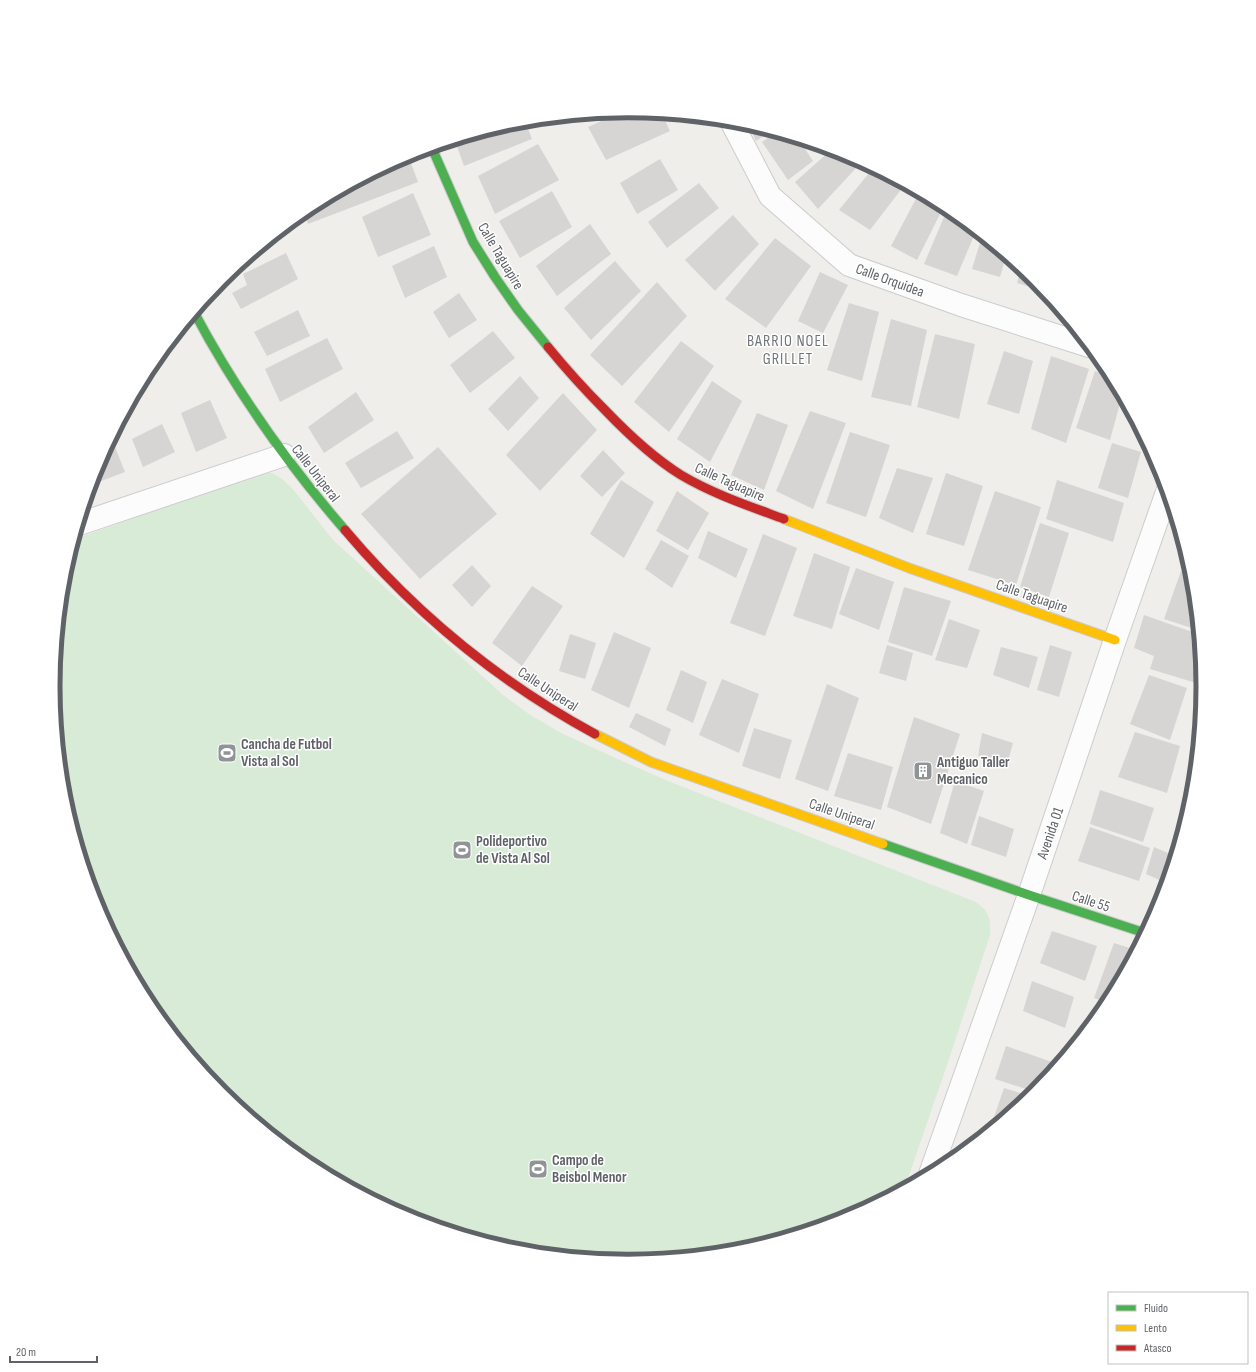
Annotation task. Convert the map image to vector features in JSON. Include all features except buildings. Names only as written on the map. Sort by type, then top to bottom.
[{"type":"street","name":"Calle Orquidea","points":[[734,128],[770,196],[849,265],[960,305],[1082,344]]},
{"type":"street","name":"Calle Taguapire","points":[[434,152],[473,242],[518,310],[573,377],[627,433],[653,456],[681,475],[710,491],[909,568],[1115,640]]},
{"type":"street","name":"Calle Uniperal","points":[[197,316],[233,380],[273,440],[316,497],[400,589],[477,658],[519,688],[561,716],[651,762],[1029,895]]},
{"type":"street","points":[[84,522],[284,455]]},
{"type":"street","name":"Avenida 01","points":[[933,1165],[1029,895],[1115,640],[1165,499]]},
{"type":"street","name":"Calle 55","points":[[1029,895],[1140,931]]},
{"type":"green space","name":"Polideportivo de Vista Al Sol","points":[[260,473],[272,473],[281,478],[292,488],[333,540],[503,695],[529,714],[561,733],[673,783],[976,902],[989,916],[990,935],[907,1180],[845,1211],[811,1224],[775,1235],[739,1243],[665,1253],[591,1253],[517,1243],[481,1235],[445,1224],[411,1211],[344,1178],[282,1137],[226,1088],[177,1032],[136,970],[103,903],[90,869],[79,833],[71,797],[61,723],[61,649],[71,575],[79,537]]},
{"type":"traffic: fast","points":[[434,152],[473,242],[518,310],[548,347]]},
{"type":"traffic: fast","points":[[196,316],[227,370],[263,425],[302,478],[345,530]]},
{"type":"traffic: fast","points":[[883,844],[1029,895],[1140,931]]},
{"type":"traffic: slow","points":[[784,519],[909,568],[1115,640]]},
{"type":"traffic: slow","points":[[595,734],[651,762],[883,844]]},
{"type":"traffic: jam","points":[[548,347],[590,395],[641,445],[660,461],[693,482],[731,499],[784,519]]},
{"type":"traffic: jam","points":[[345,530],[400,590],[460,644],[525,692],[595,734]]},
{"type":"place","name":"Cancha de Futbol Vista al Sol","points":[[227,753]]},
{"type":"place","name":"Antiguo Taller Mecanico","points":[[923,771]]},
{"type":"place","name":"Polideportivo de Vista Al Sol","points":[[462,850]]},
{"type":"place","name":"Campo de Beisbol Menor","points":[[538,1169]]},
{"type":"district","name":"BARRIO NOEL GRILLET","points":[[788,349]]}]
